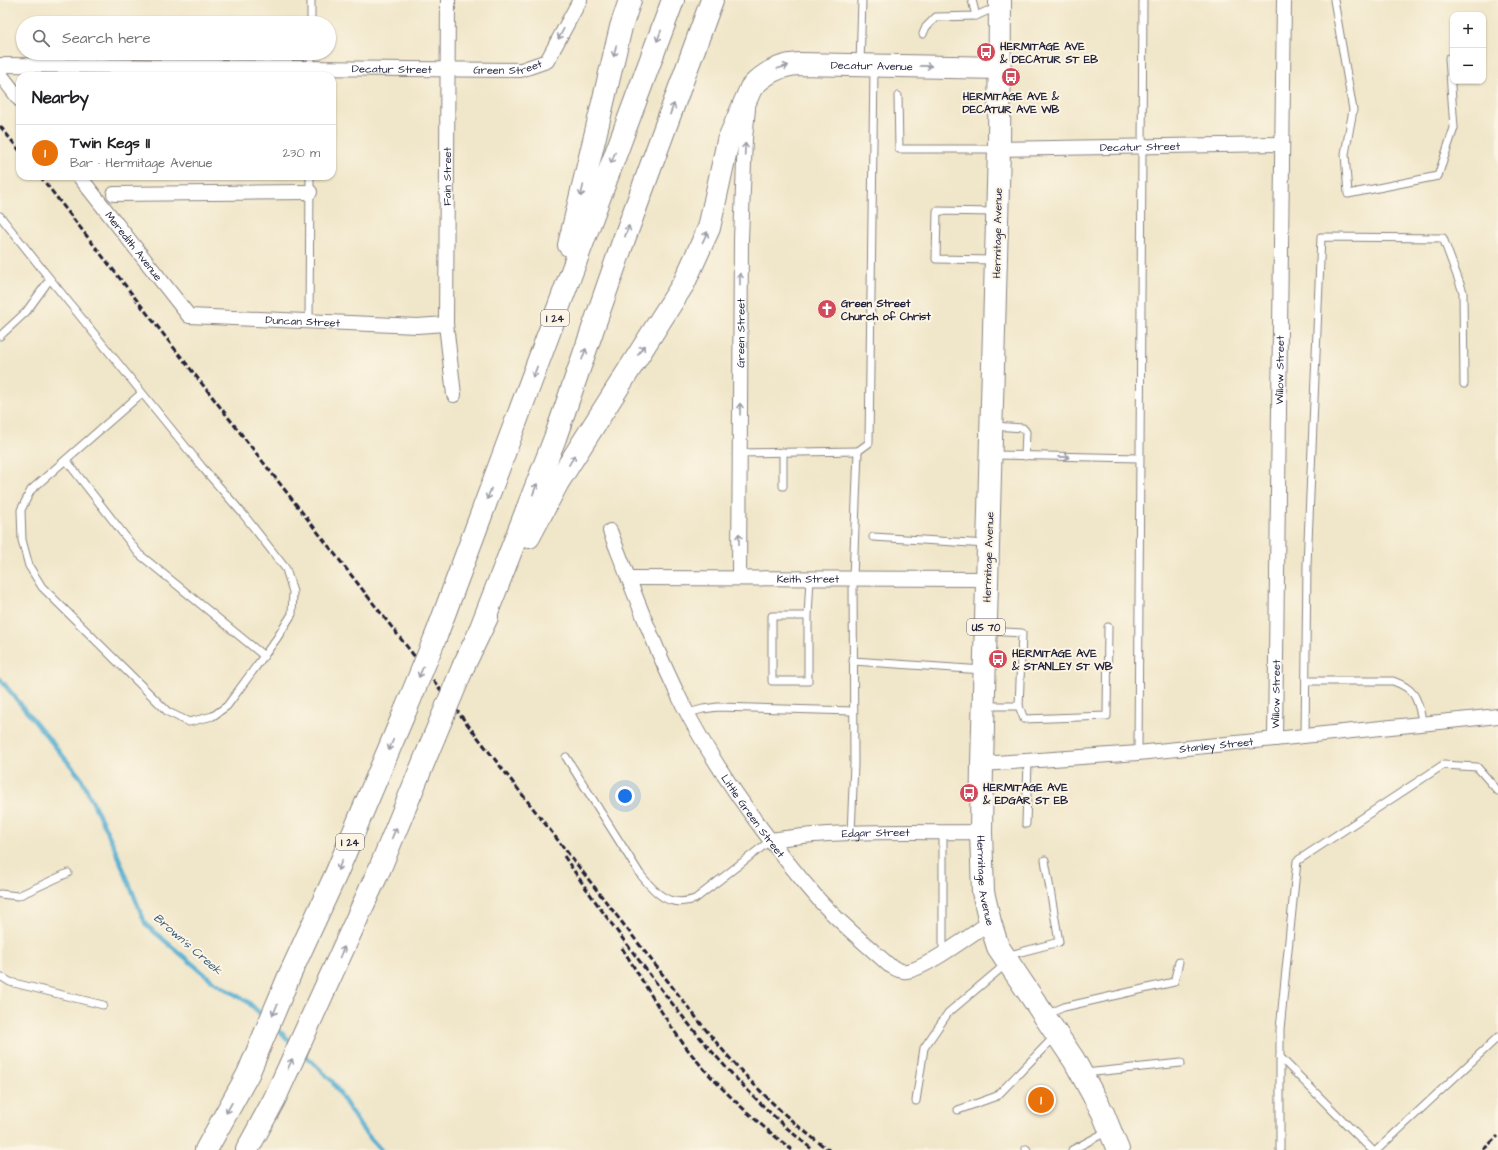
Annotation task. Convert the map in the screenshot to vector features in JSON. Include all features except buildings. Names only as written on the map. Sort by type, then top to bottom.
[{"type":"main road","points":[[545,347],[621,27],[630,0]]},
{"type":"main road","name":"I 24","points":[[206,1150],[248,1074],[290,974],[336,874],[406,710],[436,636],[545,347],[673,0]]},
{"type":"main road","points":[[480,630],[555,438],[623,242],[712,0]]},
{"type":"main road","name":"Hermitage Avenue","points":[[1000,5],[999,149],[982,764],[981,832],[983,892],[998,947],[1081,1073],[1103,1113],[1118,1150]]},
{"type":"main road","name":"Decatur Avenue","points":[[751,88],[766,74],[785,66],[799,64],[1000,68]]},
{"type":"main road","points":[[247,1150],[274,1100],[380,868],[480,630],[558,482],[684,283],[709,228],[728,141],[751,88]]},
{"type":"street","name":"Fain Street","points":[[448,0],[446,324],[454,395]]},
{"type":"street","name":"Green Street","points":[[447,70],[521,70],[547,61],[580,0]]},
{"type":"street","name":"Willow Street","points":[[1275,739],[1284,0]]},
{"type":"street","name":"Decatur Street","points":[[0,65],[311,72],[447,70]]},
{"type":"street","points":[[0,74],[16,95]]},
{"type":"street","name":"Green Street","points":[[739,578],[741,239],[745,138],[751,88]]},
{"type":"street","name":"Decatur Street","points":[[999,149],[1282,144]]},
{"type":"street","name":"Meredith Avenue","points":[[82,180],[189,316]]},
{"type":"street","points":[[114,194],[310,192]]},
{"type":"street","name":"Duncan Street","points":[[189,316],[417,326],[446,324]]},
{"type":"street","name":"Little Green Street","points":[[610,531],[655,645],[708,750],[771,840],[821,901],[889,965],[900,971],[908,971],[921,966],[990,922]]},
{"type":"street","name":"Keith Street","points":[[629,578],[988,578]]},
{"type":"street","name":"Stanley Street","points":[[982,764],[1138,754],[1498,716]]},
{"type":"street","name":"Edgar Street","points":[[771,840],[799,835],[851,833],[981,832]]},
{"type":"lane","points":[[311,0],[311,16]]},
{"type":"lane","points":[[739,452],[858,451],[869,443],[867,65],[862,0]]},
{"type":"lane","points":[[972,0],[976,16]]},
{"type":"lane","points":[[1138,754],[1143,0]]},
{"type":"lane","points":[[1334,0],[1353,110],[1345,154],[1348,194],[1438,176],[1454,128],[1449,58]]},
{"type":"lane","points":[[923,34],[926,27],[936,17],[976,16],[1000,5]]},
{"type":"lane","points":[[311,60],[311,72]]},
{"type":"lane","points":[[898,96],[899,149],[999,149]]},
{"type":"lane","points":[[309,321],[310,180]]},
{"type":"lane","points":[[996,260],[936,258],[937,211],[997,212]]},
{"type":"lane","points":[[0,216],[202,467],[243,514],[286,569],[293,592],[292,614],[264,656],[227,706],[213,716],[189,722],[168,712],[42,588],[29,566],[22,540],[21,510],[31,490],[142,393]]},
{"type":"lane","points":[[1305,736],[1307,565],[1321,237],[1443,238],[1463,292],[1464,384]]},
{"type":"lane","points":[[0,336],[26,312],[50,279]]},
{"type":"lane","points":[[992,426],[1023,428],[1026,432],[1025,456]]},
{"type":"lane","points":[[851,833],[853,578],[858,451]]},
{"type":"lane","points":[[783,452],[783,486]]},
{"type":"lane","points":[[991,455],[1139,458]]},
{"type":"lane","points":[[66,460],[139,554],[264,656]]},
{"type":"lane","points":[[873,537],[989,544]]},
{"type":"lane","points":[[808,616],[772,616],[772,681],[808,681],[808,616],[810,578]]},
{"type":"lane","points":[[986,631],[1022,632],[1019,706],[1024,719],[1107,716],[1108,627]]},
{"type":"lane","points":[[853,661],[985,670]]},
{"type":"lane","points":[[1306,681],[1393,681],[1406,686],[1416,697],[1423,724]]},
{"type":"lane","points":[[984,706],[1019,706]]},
{"type":"lane","points":[[688,713],[718,707],[853,711]]},
{"type":"lane","points":[[566,757],[640,874],[652,889],[663,898],[673,902],[685,902],[695,899],[771,840]]},
{"type":"lane","points":[[1026,824],[1028,761]]},
{"type":"lane","points":[[1280,1150],[1280,1029],[1297,861],[1443,764],[1477,767],[1498,791]]},
{"type":"lane","points":[[942,952],[943,833]]},
{"type":"lane","points":[[916,1101],[924,1048],[948,1014],[1006,960],[1059,942],[1045,860]]},
{"type":"lane","points":[[0,894],[18,896],[68,873]]},
{"type":"lane","points":[[1044,1016],[1064,1006],[1174,982],[1179,962]]},
{"type":"lane","points":[[0,976],[10,982],[103,1005]]},
{"type":"lane","points":[[958,1110],[997,1096],[1056,1035]]},
{"type":"lane","points":[[1377,1150],[1498,1037]]},
{"type":"lane","points":[[1280,1057],[1372,1150]]},
{"type":"lane","points":[[1081,1073],[1181,1063]]},
{"type":"lane","points":[[1072,1150],[1110,1130]]},
{"type":"waterway","name":"Brown's Creek","points":[[0,679],[81,778],[113,844],[146,925],[213,981],[248,1002],[265,1018]]},
{"type":"waterway","name":"Brown's Creek","points":[[275,1027],[293,1044]]},
{"type":"waterway","name":"Brown's Creek","points":[[303,1053],[332,1081],[362,1129],[381,1150]]},
{"type":"railway","points":[[0,126],[16,146]]},
{"type":"railway","points":[[43,180],[702,1025],[746,1076],[777,1108],[829,1150]]},
{"type":"railway","points":[[564,856],[621,937],[711,1051],[770,1112],[813,1150]]},
{"type":"railway","points":[[622,948],[668,1022],[685,1046],[722,1088],[763,1127],[792,1150]]},
{"type":"railway","points":[[1483,1150],[1498,1136]]},
{"type":"place","name":"HERMITAGE AVE & DECATUR ST EB","points":[[986,52]]},
{"type":"place","name":"HERMITAGE AVE & DECATUR AVE WB","points":[[1011,77]]},
{"type":"place","name":"Green Street Church of Christ","points":[[827,309]]},
{"type":"place","name":"HERMITAGE AVE & STANLEY ST WB","points":[[998,659]]},
{"type":"place","name":"HERMITAGE AVE & EDGAR ST EB","points":[[969,793]]},
{"type":"place","name":"Twin Kegs II","points":[[1041,1100]]}]
